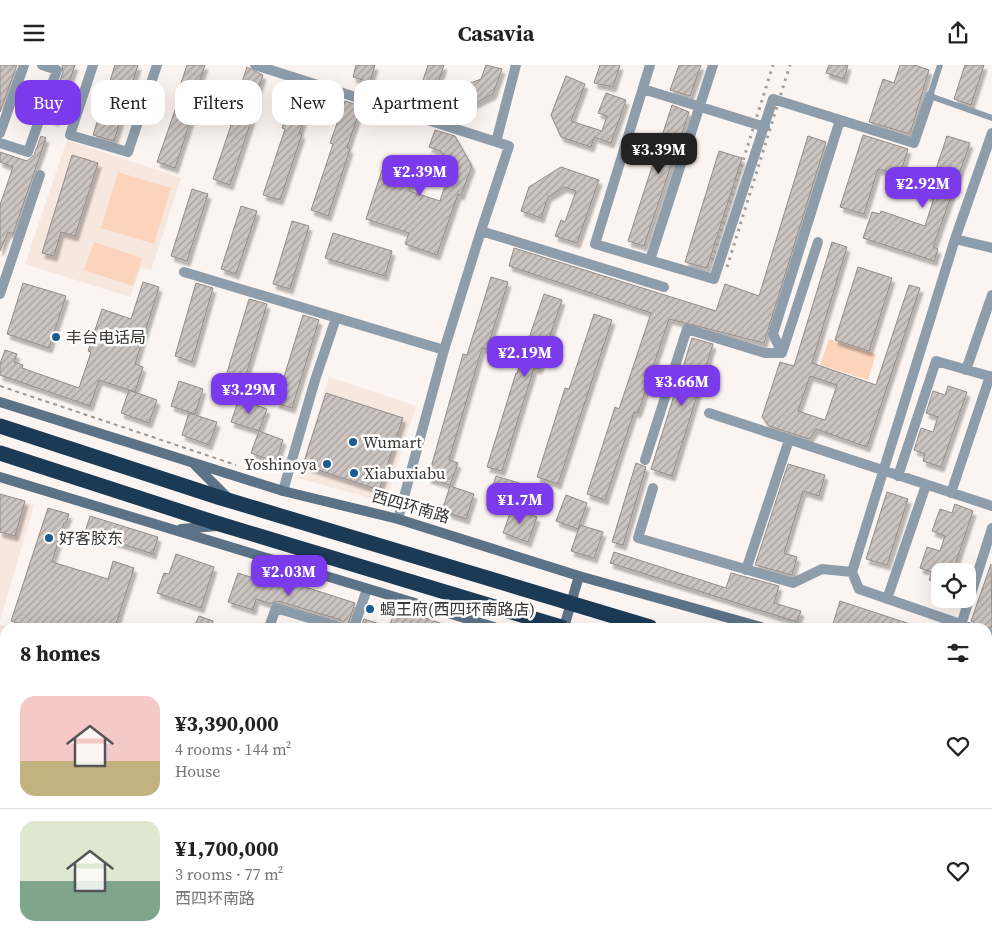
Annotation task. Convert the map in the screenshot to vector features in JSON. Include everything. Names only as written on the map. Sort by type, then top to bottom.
[{"type":"highway","name":"西四环南路","points":[[0,426],[231,501],[636,623]]},
{"type":"highway","points":[[0,453],[213,522],[549,623]]},
{"type":"street","points":[[0,133],[24,65]]},
{"type":"street","points":[[0,143],[28,152],[57,70],[42,65]]},
{"type":"street","points":[[93,65],[70,135],[128,152],[157,65]]},
{"type":"street","points":[[255,65],[509,146],[444,350],[398,519]]},
{"type":"street","points":[[496,142],[516,65]]},
{"type":"street","points":[[650,65],[595,244],[714,279],[773,99],[914,143],[930,96]]},
{"type":"street","points":[[650,260],[713,65]]},
{"type":"street","points":[[643,89],[765,127]]},
{"type":"street","points":[[782,353],[773,334],[840,120]]},
{"type":"street","points":[[956,623],[859,589],[852,572],[955,239],[992,133]]},
{"type":"street","points":[[0,294],[40,175]]},
{"type":"street","points":[[481,231],[664,287]]},
{"type":"street","points":[[955,239],[992,248]]},
{"type":"street","points":[[782,353],[818,242]]},
{"type":"street","points":[[184,272],[444,350]]},
{"type":"street","points":[[966,370],[992,295]]},
{"type":"street","points":[[283,491],[315,379],[336,318]]},
{"type":"street","points":[[645,460],[688,329],[765,353],[782,353]]},
{"type":"street","points":[[898,476],[936,361],[991,377],[951,493]]},
{"type":"street","name":"西四环南路","points":[[0,402],[283,491],[398,519],[579,576],[747,623]]},
{"type":"street","points":[[709,413],[992,506]]},
{"type":"street","points":[[746,569],[789,440]]},
{"type":"street","name":"西四环南路","points":[[195,464],[230,500],[635,623]]},
{"type":"street","points":[[0,477],[481,623]]},
{"type":"street","points":[[887,599],[926,485]]},
{"type":"street","points":[[653,488],[638,538],[793,583],[822,569],[852,572]]},
{"type":"street","points":[[175,530],[222,525],[549,623]]},
{"type":"street","points":[[966,623],[992,528]]},
{"type":"street","points":[[564,623],[579,576]]},
{"type":"street","points":[[355,623],[367,589]]},
{"type":"street","points":[[270,623],[276,608],[326,623]]},
{"type":"lane","points":[[940,65],[930,96],[992,117]]},
{"type":"shaded area","points":[[67,140],[181,178],[151,270],[141,267],[130,297],[25,264]]},
{"type":"shaded area","points":[[118,172],[171,188],[154,244],[101,228]]},
{"type":"shaded area","points":[[94,242],[142,258],[133,286],[84,270]]},
{"type":"shaded area","points":[[829,339],[876,354],[868,380],[820,365]]},
{"type":"shaded area","name":"Wumart","points":[[329,377],[416,406],[385,502],[298,478]]},
{"type":"shaded area","points":[[0,495],[34,505],[0,621]]},
{"type":"building","points":[[0,65],[17,65],[0,112]]},
{"type":"building","points":[[62,65],[75,65],[70,80],[60,80],[63,72]]},
{"type":"building","points":[[115,65],[138,65],[133,80],[110,80]]},
{"type":"building","points":[[187,65],[205,65],[200,80],[182,80]]},
{"type":"building","points":[[356,65],[375,65],[371,80],[353,77]]},
{"type":"building","points":[[428,65],[444,65],[439,80],[423,80]]},
{"type":"building","points":[[486,65],[502,69],[493,94],[477,102],[477,81],[481,79]]},
{"type":"building","points":[[600,65],[620,65],[613,87],[594,83]]},
{"type":"building","points":[[679,65],[701,65],[690,96],[670,90]]},
{"type":"building","points":[[829,65],[848,65],[844,79],[826,73]]},
{"type":"building","points":[[900,65],[915,65],[929,70],[910,134],[869,122],[883,79],[894,83]]},
{"type":"building","points":[[965,65],[984,65],[971,105],[954,99]]},
{"type":"building","points":[[247,67],[263,75],[261,80],[243,80]]},
{"type":"building","points":[[566,76],[585,84],[571,121],[602,131],[607,116],[598,113],[606,93],[626,100],[611,143],[594,137],[591,147],[561,137],[551,115]]},
{"type":"building","points":[[345,101],[354,104],[355,125],[347,148],[350,149],[328,216],[311,210],[333,144],[330,143],[336,125],[344,125]]},
{"type":"building","points":[[672,105],[689,112],[644,246],[628,241]]},
{"type":"building","points":[[175,110],[175,125],[189,125],[175,168],[157,162]]},
{"type":"building","points":[[96,125],[119,125],[114,141],[93,135]]},
{"type":"building","points":[[231,125],[250,125],[230,185],[213,179]]},
{"type":"building","points":[[283,125],[302,125],[299,133],[302,134],[280,200],[263,195],[285,129],[282,128]]},
{"type":"building","points":[[435,130],[455,136],[472,166],[461,195],[458,194],[437,255],[405,244],[409,233],[366,219],[386,158],[417,168],[409,191],[440,201],[450,170],[441,151],[429,147]]},
{"type":"building","points":[[863,135],[908,149],[900,175],[878,169],[864,214],[840,207]]},
{"type":"building","points":[[41,136],[46,138],[13,234],[8,232],[0,251],[0,205],[13,167],[0,162],[0,152],[27,161],[34,155]]},
{"type":"building","points":[[808,136],[826,142],[764,343],[669,319],[638,413],[634,412],[605,500],[587,494],[615,407],[619,409],[651,313],[509,266],[514,248],[716,311],[725,284],[759,296]]},
{"type":"building","points":[[947,136],[970,143],[933,247],[938,249],[934,261],[863,238],[872,212],[880,214],[881,211],[925,226],[934,198],[927,196]]},
{"type":"building","points":[[719,151],[742,158],[707,268],[685,262]]},
{"type":"building","points":[[72,155],[98,163],[75,236],[61,232],[54,256],[42,253]]},
{"type":"building","points":[[561,167],[599,180],[577,243],[555,236],[561,220],[565,222],[576,191],[564,187],[548,197],[541,218],[521,211],[529,187]]},
{"type":"building","points":[[192,189],[208,194],[187,261],[171,256]]},
{"type":"building","points":[[241,206],[257,211],[236,274],[221,269]]},
{"type":"building","points":[[292,221],[309,226],[290,289],[273,284]]},
{"type":"building","points":[[333,233],[392,251],[385,276],[325,258]]},
{"type":"building","points":[[832,242],[847,247],[812,363],[876,385],[909,285],[920,288],[867,447],[816,429],[809,439],[769,426],[762,417],[780,362],[794,366]],"holes":[[[810,376],[837,385],[825,420],[798,411]]]},
{"type":"building","points":[[858,267],[892,278],[869,351],[835,340]]},
{"type":"building","points":[[491,277],[508,282],[487,349],[482,348],[449,460],[458,463],[450,485],[428,478],[463,354],[467,355]]},
{"type":"building","points":[[143,282],[159,287],[135,364],[143,367],[135,392],[99,380],[90,406],[0,375],[0,364],[5,350],[17,354],[14,362],[23,365],[22,368],[79,388],[91,352],[88,351],[102,309],[131,319]]},
{"type":"building","points":[[23,283],[66,296],[49,348],[7,334]]},
{"type":"building","points":[[196,283],[213,288],[192,362],[175,356]]},
{"type":"building","points":[[544,294],[562,300],[539,369],[534,368],[502,471],[487,467],[516,373]]},
{"type":"building","points":[[249,299],[267,304],[241,392],[223,386]]},
{"type":"building","points":[[594,314],[612,320],[558,484],[537,477],[565,388],[569,389]]},
{"type":"building","points":[[303,315],[319,320],[292,408],[276,403]]},
{"type":"building","points":[[692,338],[713,344],[672,476],[651,469]]},
{"type":"building","points":[[179,381],[203,389],[195,414],[171,406]]},
{"type":"building","points":[[948,386],[967,392],[941,467],[923,461],[925,454],[914,450],[921,428],[933,432],[938,417],[926,413],[933,391],[945,395]]},
{"type":"building","points":[[129,390],[157,400],[149,423],[121,413]]},
{"type":"building","name":"Wumart","points":[[326,393],[403,418],[379,490],[303,465]]},
{"type":"building","points":[[239,399],[267,409],[259,431],[231,422]]},
{"type":"building","points":[[189,413],[217,422],[209,445],[182,435]]},
{"type":"building","points":[[259,431],[283,440],[276,462],[251,453]]},
{"type":"building","points":[[636,463],[646,467],[623,545],[612,542]]},
{"type":"building","points":[[788,464],[825,475],[819,496],[803,491],[784,553],[797,557],[792,575],[755,565]]},
{"type":"building","points":[[496,476],[522,484],[514,507],[489,498]]},
{"type":"building","points":[[450,486],[474,494],[466,519],[442,511]]},
{"type":"building","points":[[887,492],[908,499],[887,565],[866,559]]},
{"type":"building","points":[[0,494],[25,501],[15,536],[0,532]]},
{"type":"building","points":[[566,495],[587,503],[578,529],[556,521]]},
{"type":"building","points":[[955,504],[973,511],[956,563],[931,563],[931,572],[920,568],[927,547],[940,551],[945,536],[932,531],[940,509],[952,513]]},
{"type":"building","points":[[48,508],[69,514],[66,523],[64,523],[52,562],[108,579],[113,561],[134,568],[116,623],[18,623],[11,621]]},
{"type":"building","points":[[512,508],[537,517],[528,542],[503,533]]},
{"type":"building","points":[[90,516],[158,537],[153,554],[85,532]]},
{"type":"building","points":[[580,525],[603,532],[594,558],[571,551]]},
{"type":"building","points":[[614,552],[726,588],[731,573],[779,586],[774,603],[801,611],[797,622],[610,563]]},
{"type":"building","points":[[176,554],[214,567],[201,608],[157,593],[164,573],[169,574]]},
{"type":"building","points":[[991,564],[992,623],[975,623],[971,621]]},
{"type":"building","points":[[238,573],[266,582],[268,575],[355,603],[348,623],[344,623],[341,620],[278,601],[271,604],[256,599],[253,610],[228,602]]},
{"type":"building","points":[[840,601],[907,623],[833,623]]},
{"type":"building","points":[[396,608],[440,623],[390,623]]},
{"type":"building","points":[[199,616],[213,621],[212,623],[196,623]]},
{"type":"building","points":[[364,619],[377,623],[362,623]]},
{"type":"railway","points":[[712,260],[773,65]]},
{"type":"railway","points":[[727,267],[790,65]]},
{"type":"place","name":"丰台电话局","points":[[56,337]]},
{"type":"place","name":"Wumart","points":[[353,442]]},
{"type":"place","name":"Yoshinoya","points":[[327,464]]},
{"type":"place","name":"Xiabuxiabu","points":[[354,473]]},
{"type":"place","name":"好客胶东","points":[[49,538]]},
{"type":"place","name":"蝎王府(西四环南路店)","points":[[370,609]]}]
